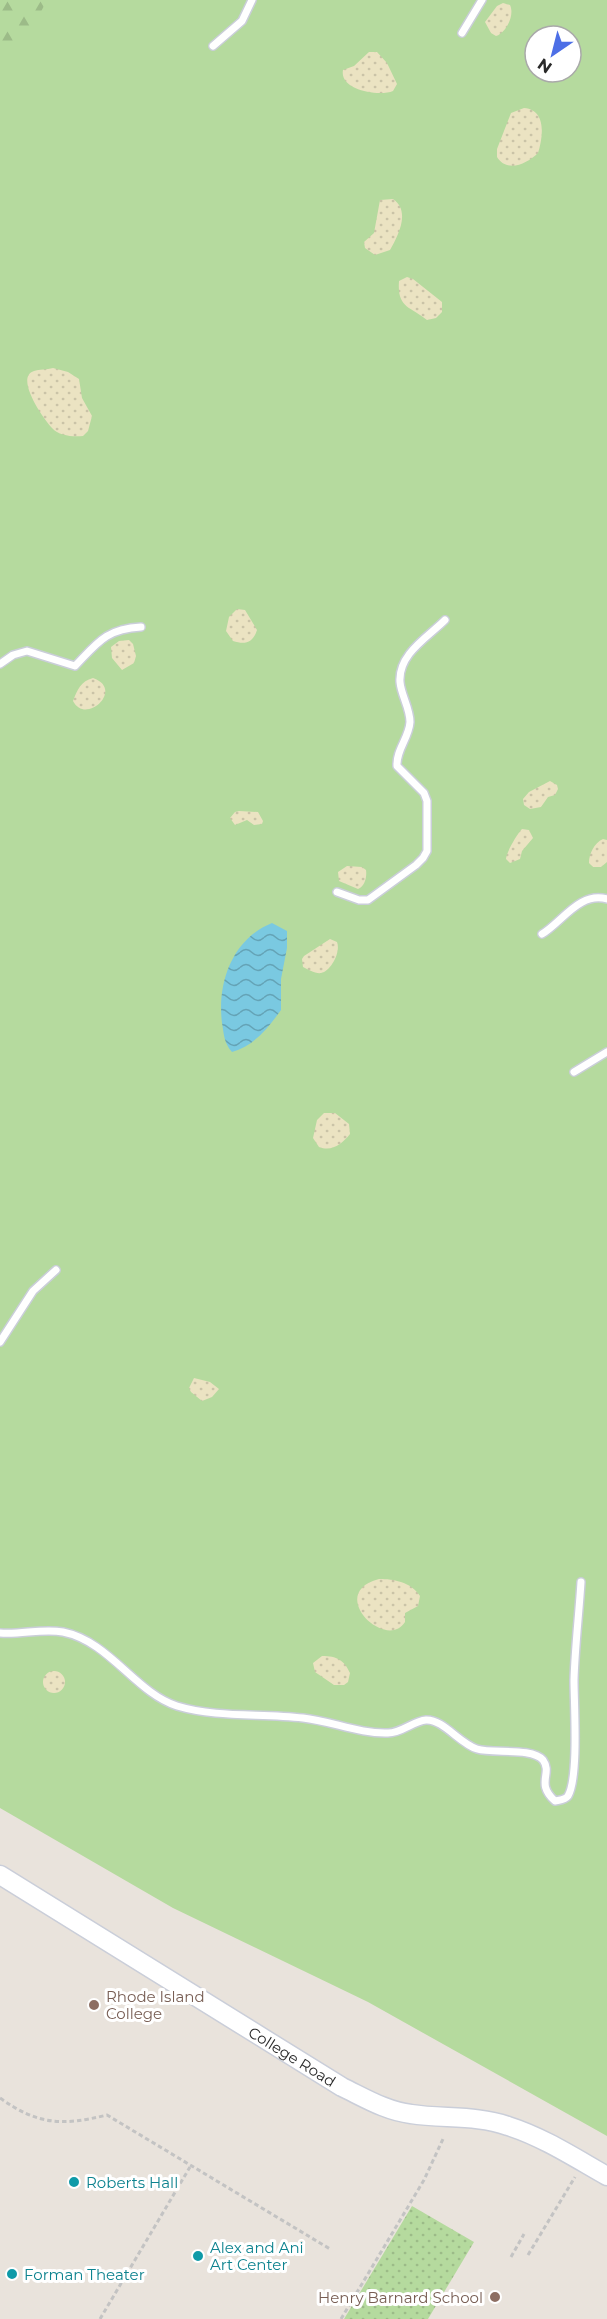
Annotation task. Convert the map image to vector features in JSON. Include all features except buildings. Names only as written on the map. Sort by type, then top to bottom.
[{"type":"street","name":"College Road","points":[[0,1875],[342,2087],[384,2108],[410,2114],[474,2118],[508,2125],[559,2149],[607,2176]]},
{"type":"lane","points":[[213,46],[242,21],[252,0]]},
{"type":"lane","points":[[462,33],[482,0]]},
{"type":"lane","points":[[337,892],[359,900],[368,900],[416,866],[427,851],[427,801],[424,793],[397,766],[396,759],[410,723],[400,682],[401,670],[408,655],[445,620]]},
{"type":"lane","points":[[0,664],[13,655],[27,651],[75,666],[112,631],[141,627]]},
{"type":"lane","points":[[542,934],[586,900],[598,897],[607,899]]},
{"type":"lane","points":[[574,1072],[607,1052]]},
{"type":"lane","points":[[0,1341],[33,1291],[56,1270]]},
{"type":"lane","points":[[0,1634],[20,1635],[54,1631],[73,1635],[103,1652],[157,1697],[188,1709],[227,1714],[303,1718],[389,1734],[427,1720],[435,1722],[476,1749],[533,1754],[543,1760],[546,1769],[544,1782],[546,1793],[555,1801],[564,1800],[572,1779],[575,1734],[574,1679],[581,1582]]},
{"type":"path","points":[[0,2098],[35,2118],[51,2122],[82,2121],[107,2115],[190,2167],[330,2249]]},
{"type":"path","points":[[341,2319],[420,2187],[443,2139]]},
{"type":"path","points":[[100,2319],[190,2167]]},
{"type":"path","points":[[528,2255],[576,2175]]},
{"type":"path","points":[[512,2257],[524,2234]]},
{"type":"green space","points":[[0,0],[607,0],[607,2136],[368,2002],[173,1908],[0,1808]]},
{"type":"green space","points":[[0,0],[47,0],[28,37],[0,44]]},
{"type":"green space","points":[[412,2206],[474,2242],[428,2319],[344,2319]]},
{"type":"sand","points":[[503,3],[510,5],[511,14],[506,28],[496,36],[491,33],[485,22],[497,6]]},
{"type":"sand","points":[[369,52],[377,52],[387,63],[397,84],[393,91],[379,93],[361,90],[347,83],[343,77],[343,70],[354,66]]},
{"type":"sand","points":[[524,108],[537,114],[540,119],[542,132],[538,153],[523,163],[506,165],[497,157],[497,149],[511,113]]},
{"type":"sand","points":[[393,199],[401,210],[399,231],[390,250],[375,255],[365,248],[364,242],[374,233],[380,200]]},
{"type":"sand","points":[[407,277],[413,279],[442,302],[442,312],[436,318],[427,320],[402,302],[399,281]]},
{"type":"sand","points":[[53,368],[68,372],[79,379],[82,398],[92,416],[88,431],[83,436],[66,435],[55,431],[32,399],[27,381],[29,375],[36,370]]},
{"type":"sand","points":[[237,609],[245,610],[257,630],[248,642],[233,641],[226,631],[229,617]]},
{"type":"sand","points":[[129,640],[133,644],[136,656],[134,663],[122,670],[112,658],[111,647],[119,641]]},
{"type":"sand","points":[[93,678],[102,683],[105,690],[104,697],[93,708],[86,710],[79,708],[73,701],[76,693],[82,684]]},
{"type":"sand","points":[[550,781],[557,785],[555,795],[548,797],[541,807],[530,809],[524,805],[523,799],[529,792]]},
{"type":"sand","points":[[239,811],[258,812],[263,821],[262,824],[254,825],[247,820],[235,825],[230,818]]},
{"type":"sand","points":[[522,829],[529,830],[533,838],[522,851],[520,859],[510,863],[506,856]]},
{"type":"sand","points":[[603,839],[607,840],[607,862],[601,867],[593,867],[589,863],[591,853],[597,843]]},
{"type":"sand","points":[[347,866],[362,867],[366,870],[365,881],[358,889],[339,881],[338,872]]},
{"type":"sand","points":[[330,939],[337,942],[338,946],[332,965],[325,972],[319,973],[303,967],[304,956]]},
{"type":"sand","points":[[324,1113],[335,1113],[349,1124],[350,1134],[332,1148],[319,1147],[313,1138],[317,1120]]},
{"type":"sand","points":[[194,1378],[210,1382],[219,1389],[212,1397],[202,1401],[189,1388]]},
{"type":"sand","points":[[379,1579],[402,1582],[412,1587],[420,1596],[418,1606],[405,1613],[405,1622],[396,1629],[385,1630],[374,1625],[358,1607],[358,1596],[364,1586]]},
{"type":"sand","points":[[322,1656],[336,1658],[345,1665],[350,1673],[348,1682],[344,1685],[334,1685],[315,1672],[313,1663]]},
{"type":"sand","points":[[50,1671],[58,1671],[65,1678],[65,1686],[58,1693],[50,1693],[43,1686],[43,1678]]},
{"type":"water","points":[[272,923],[287,931],[287,948],[281,979],[281,1010],[266,1030],[254,1041],[232,1052],[226,1042],[222,1023],[222,993],[225,978],[237,951],[258,930]]},
{"type":"place","name":"Rhode Island College","points":[[94,2005]]},
{"type":"place","name":"Roberts Hall","points":[[74,2182]]},
{"type":"place","name":"Alex and Ani Art Center","points":[[198,2256]]},
{"type":"place","name":"Forman Theater","points":[[12,2274]]},
{"type":"place","name":"Henry Barnard School","points":[[495,2297]]}]
